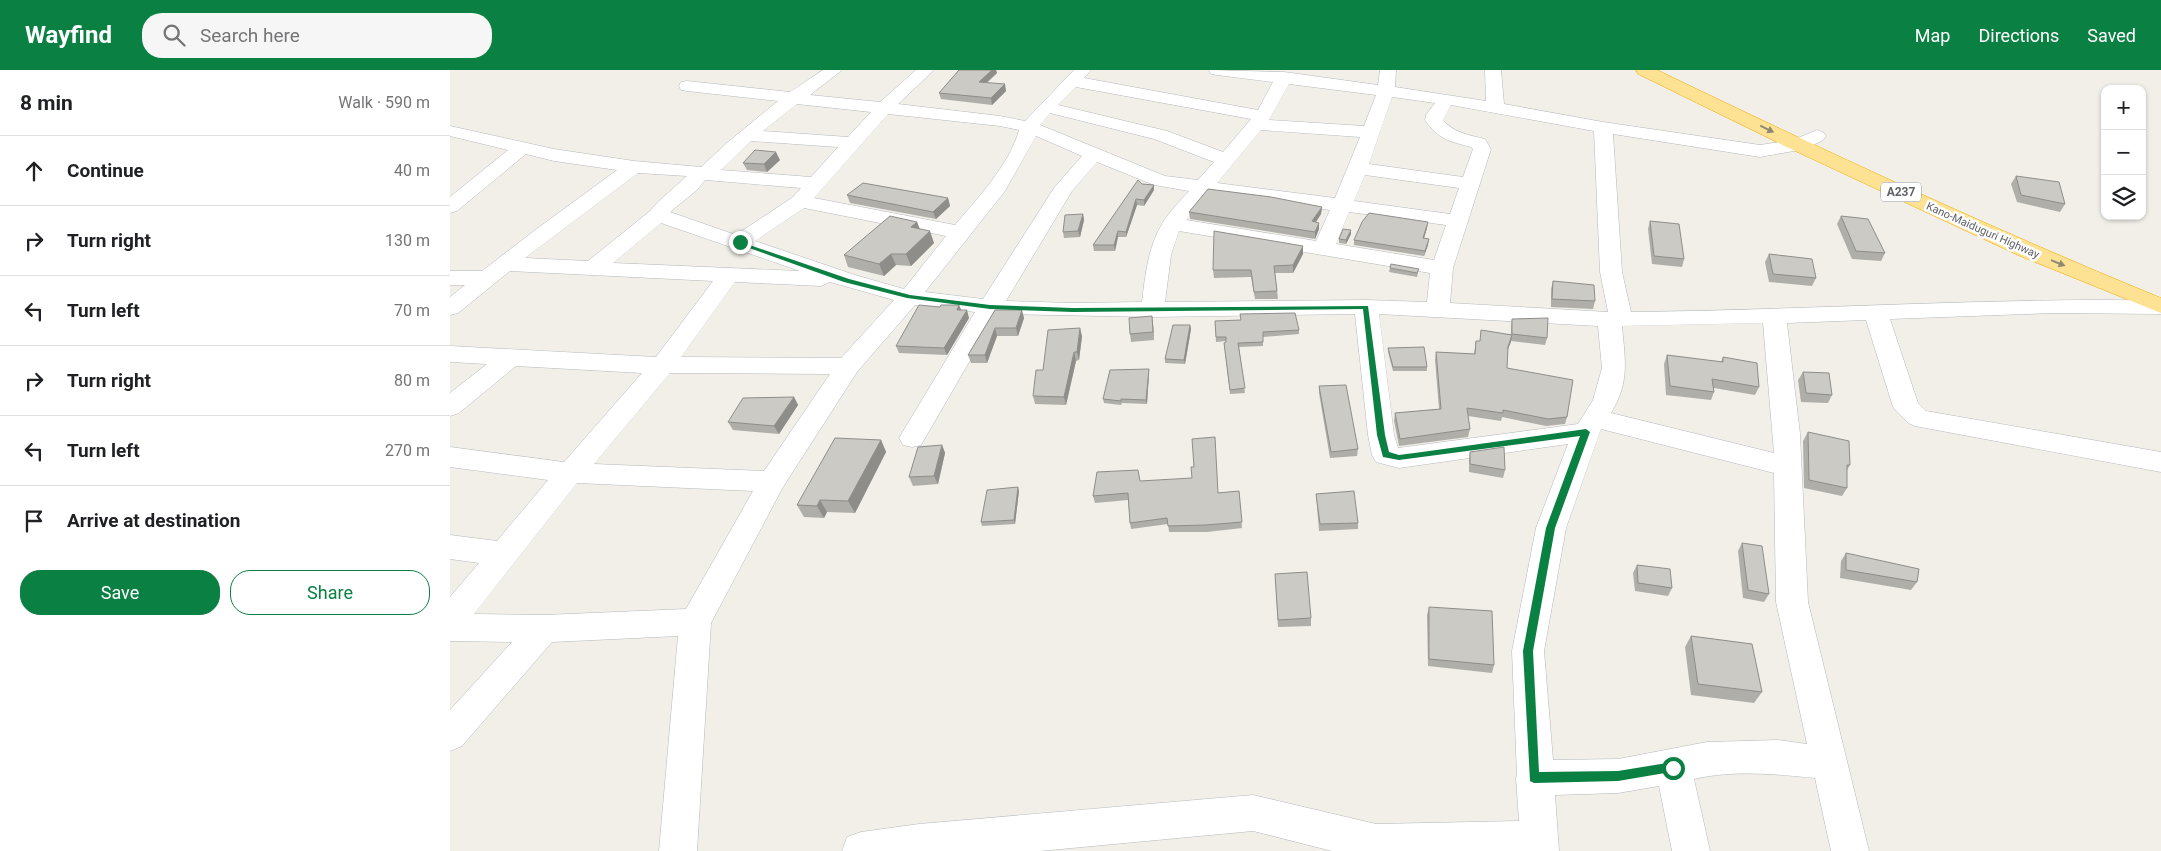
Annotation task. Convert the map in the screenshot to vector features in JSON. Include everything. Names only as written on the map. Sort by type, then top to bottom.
[{"type":"highway","name":"Kano-Maiduguri Highway","points":[[1644,70],[1798,145],[2028,251],[2161,306]]},
{"type":"highway","name":"Kano-Maiduguri Highway","points":[[1674,70],[1934,192],[2161,287]]},
{"type":"street","points":[[592,269],[658,215],[661,209],[747,134],[792,99],[834,70]]},
{"type":"street","points":[[740,242],[800,200],[884,108],[926,70]]},
{"type":"street","points":[[1216,70],[1284,77],[1447,99],[1603,127],[1760,151],[1798,145],[1817,136]]},
{"type":"street","points":[[1323,249],[1358,168],[1386,90],[1388,70]]},
{"type":"street","points":[[1493,70],[1495,108]]},
{"type":"street","points":[[678,851],[695,622],[772,482],[848,366],[910,297],[998,186],[1026,139],[1029,127],[1046,106],[1078,76],[1259,120],[1371,132]]},
{"type":"street","points":[[1153,310],[1158,260],[1163,240],[1172,224],[1227,161],[1259,120],[1284,77]]},
{"type":"street","points":[[687,86],[1000,121],[1029,127],[1161,181],[1458,221]]},
{"type":"street","points":[[1438,309],[1442,268],[1482,149],[1478,143],[1452,137],[1442,132],[1434,120],[1435,115],[1447,99]]},
{"type":"street","points":[[1046,106],[1136,128],[1189,144],[1227,161]]},
{"type":"street","points":[[861,851],[919,847],[1253,813],[1376,843],[1539,846],[1528,651],[1551,528],[1590,425],[1606,400],[1614,368],[1616,319],[1611,272],[1603,127]]},
{"type":"street","points":[[450,131],[521,149],[634,167],[694,171],[701,175],[816,182]]},
{"type":"street","points":[[747,134],[852,143]]},
{"type":"street","points":[[450,207],[521,149]]},
{"type":"street","points":[[912,438],[1064,188],[1094,153]]},
{"type":"street","points":[[450,308],[634,167]]},
{"type":"street","points":[[1358,168],[1469,184]]},
{"type":"street","points":[[800,200],[960,232]]},
{"type":"street","points":[[658,215],[687,227],[740,242],[846,280],[910,297],[990,307],[1073,310],[1366,307],[1616,319],[1876,313],[2055,306],[2161,306]]},
{"type":"street","points":[[1172,224],[1442,268]]},
{"type":"street","points":[[450,278],[496,271],[592,269],[846,280]]},
{"type":"street","points":[[450,620],[570,473],[663,365],[728,276]]},
{"type":"street","points":[[1366,307],[1381,435],[1386,455],[1391,457],[1407,457],[1590,425],[1788,466]]},
{"type":"street","points":[[1876,313],[1906,407],[1917,417],[1924,420],[1974,426],[2161,462]]},
{"type":"street","points":[[1774,315],[1787,434],[1792,602],[1850,851]]},
{"type":"street","points":[[450,354],[509,359],[663,365],[848,366]]},
{"type":"street","points":[[450,407],[509,359]]},
{"type":"street","points":[[450,457],[570,473],[772,482]]},
{"type":"street","points":[[450,547],[504,554]]},
{"type":"street","points":[[450,627],[544,629],[695,622]]},
{"type":"street","points":[[450,735],[544,629]]},
{"type":"street","points":[[1534,778],[1618,776],[1673,768],[1707,759],[1778,757],[1829,763]]},
{"type":"street","points":[[1673,768],[1691,851]]},
{"type":"building","points":[[959,70],[992,70],[979,82],[1005,84],[991,98],[939,93]]},
{"type":"building","points":[[755,150],[776,152],[764,164],[743,163]]},
{"type":"building","points":[[2016,176],[2059,182],[2065,204],[2021,195]]},
{"type":"building","points":[[1138,180],[1142,184],[1154,185],[1144,200],[1136,199],[1126,232],[1118,231],[1114,245],[1093,245]]},
{"type":"building","points":[[863,183],[948,198],[933,212],[847,195]]},
{"type":"building","points":[[1208,189],[1271,197],[1322,207],[1312,221],[1319,223],[1315,232],[1189,212]]},
{"type":"building","points":[[1369,213],[1428,222],[1423,238],[1429,239],[1425,251],[1354,240],[1362,222]]},
{"type":"building","points":[[1083,214],[1078,231],[1063,232],[1065,215]]},
{"type":"building","points":[[890,216],[917,222],[911,227],[930,231],[906,254],[891,254],[879,264],[844,255]]},
{"type":"building","points":[[1841,216],[1868,219],[1885,253],[1856,251]]},
{"type":"building","points":[[1650,221],[1679,224],[1684,259],[1654,256]]},
{"type":"building","points":[[1343,229],[1351,230],[1346,240],[1339,239]]},
{"type":"building","points":[[1214,231],[1303,246],[1293,265],[1274,266],[1277,291],[1254,292],[1251,270],[1213,270]]},
{"type":"building","points":[[1769,254],[1812,259],[1816,278],[1773,274]]},
{"type":"building","points":[[1391,264],[1419,269],[1417,273],[1390,268]]},
{"type":"building","points":[[1553,281],[1594,285],[1595,301],[1552,299]]},
{"type":"building","points":[[919,305],[940,307],[941,305],[959,305],[957,310],[967,310],[944,348],[896,346]]},
{"type":"building","points":[[995,310],[1022,310],[1016,328],[995,328],[985,355],[968,355]]},
{"type":"building","points":[[1295,313],[1299,330],[1263,332],[1263,342],[1238,343],[1245,388],[1230,390],[1224,343],[1226,342],[1226,337],[1216,337],[1215,321],[1241,320],[1240,314]]},
{"type":"building","points":[[1152,316],[1153,332],[1130,334],[1129,318]]},
{"type":"building","points":[[1548,318],[1547,338],[1512,334],[1512,319]]},
{"type":"building","points":[[1173,325],[1190,325],[1184,360],[1165,359]]},
{"type":"building","points":[[1080,328],[1077,352],[1074,352],[1064,397],[1033,396],[1036,370],[1043,370],[1048,330]]},
{"type":"building","points":[[1481,330],[1512,335],[1508,347],[1507,368],[1573,380],[1567,417],[1548,419],[1503,410],[1503,413],[1467,408],[1470,429],[1400,439],[1395,413],[1441,409],[1436,352],[1475,354],[1476,341],[1480,341]]},
{"type":"building","points":[[1424,347],[1427,367],[1393,367],[1388,348]]},
{"type":"building","points":[[1667,355],[1723,362],[1723,357],[1757,363],[1759,387],[1712,379],[1714,392],[1670,386]]},
{"type":"building","points":[[1149,369],[1146,400],[1121,399],[1121,401],[1103,399],[1110,370]]},
{"type":"building","points":[[1803,372],[1829,373],[1832,395],[1806,393]]},
{"type":"building","points":[[1346,385],[1358,449],[1331,452],[1319,386]]},
{"type":"building","points":[[794,397],[774,426],[728,422],[743,398]]},
{"type":"building","points":[[1808,432],[1849,441],[1850,465],[1847,465],[1847,488],[1809,480]]},
{"type":"building","points":[[1215,437],[1218,493],[1239,491],[1242,522],[1168,526],[1167,518],[1130,523],[1128,493],[1093,496],[1097,472],[1138,470],[1140,481],[1192,478],[1191,467],[1194,467],[1192,439]]},
{"type":"building","points":[[835,438],[881,440],[848,501],[820,500],[817,506],[797,505]]},
{"type":"building","points":[[942,445],[934,476],[909,477],[918,447]]},
{"type":"building","points":[[1504,447],[1505,470],[1470,464],[1470,452]]},
{"type":"building","points":[[1018,487],[1014,520],[981,522],[987,490]]},
{"type":"building","points":[[1354,491],[1358,523],[1320,524],[1316,494]]},
{"type":"building","points":[[1742,543],[1762,546],[1769,594],[1748,590]]},
{"type":"building","points":[[1846,553],[1919,569],[1917,582],[1846,570]]},
{"type":"building","points":[[1637,565],[1670,569],[1672,588],[1638,583]]},
{"type":"building","points":[[1307,572],[1311,618],[1278,620],[1275,574]]},
{"type":"building","points":[[1429,607],[1492,611],[1494,665],[1429,659]]},
{"type":"building","points":[[1691,636],[1752,644],[1762,692],[1698,684]]},
{"type":"route","points":[[740,242],[846,280],[910,297],[990,307],[1073,310],[1366,307],[1381,435],[1386,455],[1399,458],[1586,432],[1551,528],[1528,651],[1534,778],[1618,776],[1673,768]]}]
